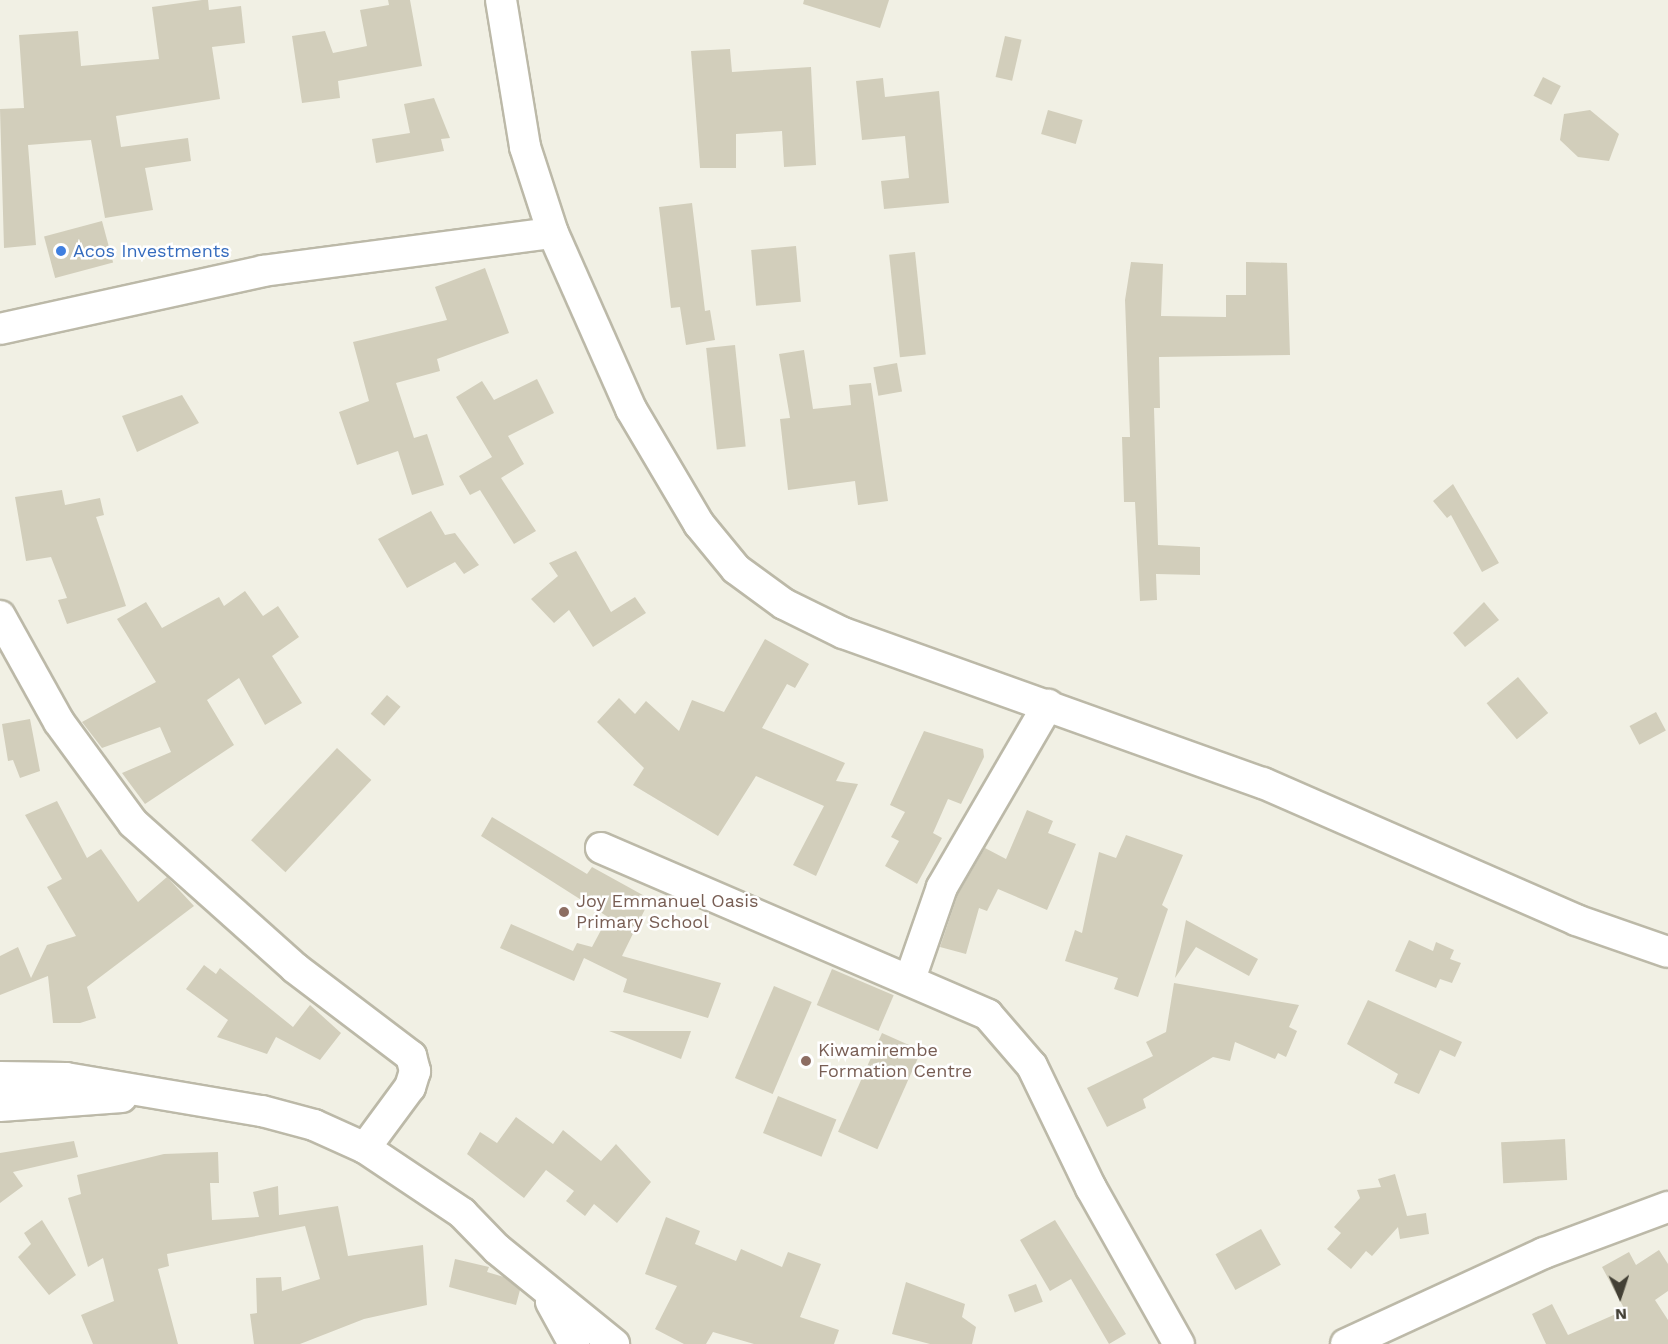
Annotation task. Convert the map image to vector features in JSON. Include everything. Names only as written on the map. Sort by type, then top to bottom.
[{"type":"street","points":[[501,0],[525,147],[553,233],[631,409],[699,524],[736,569],[784,604],[843,633],[1263,783],[1576,920],[1668,952]]},
{"type":"street","points":[[0,329],[263,271],[553,233]]},
{"type":"street","points":[[0,615],[59,722],[132,823],[296,968],[411,1056],[415,1071],[410,1087],[365,1148]]},
{"type":"street","points":[[910,979],[942,887],[1048,705]]},
{"type":"street","points":[[602,848],[910,979],[988,1015],[1011,1036],[1179,1344]]},
{"type":"street","points":[[0,1077],[66,1078],[262,1111],[365,1148],[462,1213],[543,1287],[614,1344]]},
{"type":"street","points":[[0,1106],[155,1093]]},
{"type":"street","points":[[1346,1344],[1515,1265],[1668,1207]]},
{"type":"street","points":[[543,1287],[574,1344]]},
{"type":"building","points":[[208,0],[209,10],[241,6],[245,43],[212,47],[220,99],[116,116],[121,147],[188,138],[191,161],[145,168],[153,210],[105,218],[91,140],[28,145],[36,245],[4,248],[0,109],[24,108],[19,35],[78,31],[81,66],[159,59],[152,7]]},
{"type":"building","points":[[388,0],[410,0],[422,66],[338,81],[340,98],[302,103],[292,36],[325,31],[333,53],[367,46],[360,10],[389,5]]},
{"type":"building","points":[[804,0],[889,0],[880,28],[803,4]]},
{"type":"building","points":[[1005,36],[1022,40],[1012,81],[996,77]]},
{"type":"building","points":[[730,49],[732,72],[811,67],[816,165],[784,167],[782,131],[736,134],[736,168],[700,168],[691,51]]},
{"type":"building","points":[[1543,77],[1561,86],[1551,105],[1533,96]]},
{"type":"building","points":[[883,78],[885,97],[939,91],[949,203],[884,209],[881,181],[909,178],[905,136],[862,140],[856,81]]},
{"type":"building","points":[[434,98],[450,138],[441,139],[444,151],[376,163],[372,139],[410,133],[404,104]]},
{"type":"building","points":[[1048,110],[1083,120],[1076,144],[1041,134]]},
{"type":"building","points":[[1590,110],[1619,134],[1609,161],[1578,157],[1560,140],[1564,114]]},
{"type":"building","points":[[692,203],[705,311],[710,310],[715,340],[686,345],[680,307],[671,308],[659,207]]},
{"type":"building","points":[[102,221],[113,263],[55,278],[44,237]]},
{"type":"building","points":[[796,246],[801,302],[756,306],[751,250]]},
{"type":"building","points":[[915,252],[926,354],[900,357],[889,255]]},
{"type":"building","points":[[1131,262],[1163,264],[1161,316],[1226,317],[1226,295],[1246,295],[1246,262],[1287,263],[1290,355],[1159,357],[1160,408],[1154,408],[1158,545],[1200,547],[1200,575],[1156,574],[1157,600],[1140,601],[1135,502],[1124,502],[1122,437],[1130,437],[1125,300]]},
{"type":"building","points":[[485,268],[509,333],[437,359],[440,371],[396,383],[414,438],[427,434],[444,485],[412,495],[398,451],[357,465],[339,412],[369,401],[353,342],[447,320],[435,287]]},
{"type":"building","points":[[735,345],[746,446],[717,449],[706,348]]},
{"type":"building","points":[[804,350],[813,409],[851,405],[849,385],[871,383],[888,501],[858,505],[855,481],[788,490],[780,419],[790,418],[779,354]]},
{"type":"building","points":[[897,363],[902,392],[878,396],[873,367]]},
{"type":"building","points":[[537,379],[554,413],[508,436],[524,464],[501,478],[536,531],[514,544],[480,490],[470,495],[459,476],[492,457],[456,397],[482,381],[494,400]]},
{"type":"building","points":[[182,395],[199,423],[137,452],[122,416]]},
{"type":"building","points":[[1453,484],[1499,563],[1482,572],[1451,515],[1447,518],[1433,501]]},
{"type":"building","points":[[62,490],[65,505],[100,498],[104,515],[96,517],[126,606],[67,624],[58,600],[67,598],[51,557],[26,561],[15,497]]},
{"type":"building","points":[[431,511],[445,535],[455,533],[479,565],[464,574],[455,562],[407,588],[378,539]]},
{"type":"building","points":[[576,551],[611,612],[635,597],[646,613],[593,647],[569,610],[554,623],[531,599],[558,576],[549,563]]},
{"type":"building","points":[[245,591],[263,616],[278,606],[299,637],[272,656],[302,703],[265,725],[239,678],[207,700],[234,745],[145,804],[122,773],[171,752],[160,727],[102,748],[82,722],[156,682],[117,619],[146,602],[162,628],[219,597],[224,606]]},
{"type":"building","points":[[1484,602],[1499,620],[1465,647],[1453,633]]},
{"type":"building","points":[[765,639],[809,664],[795,688],[787,684],[762,728],[845,763],[836,781],[858,784],[816,876],[793,865],[824,806],[756,776],[718,836],[633,785],[644,768],[597,722],[619,698],[635,714],[646,701],[679,731],[692,700],[724,712]]},
{"type":"building","points":[[1518,677],[1548,713],[1517,739],[1487,703]]},
{"type":"building","points":[[387,695],[401,707],[384,726],[371,714]]},
{"type":"building","points":[[1656,712],[1666,731],[1639,745],[1630,726]]},
{"type":"building","points":[[30,719],[40,771],[20,778],[13,760],[8,761],[2,724]]},
{"type":"building","points":[[924,731],[983,749],[984,757],[961,804],[948,799],[933,833],[942,838],[917,884],[885,866],[899,841],[891,837],[905,812],[890,805]]},
{"type":"building","points":[[337,748],[371,780],[285,872],[251,840]]},
{"type":"building","points":[[57,801],[87,858],[101,849],[138,902],[167,877],[194,906],[87,987],[96,1018],[80,1023],[53,1023],[48,976],[0,995],[0,956],[18,947],[31,978],[47,945],[76,936],[47,887],[62,879],[25,815]]},
{"type":"building","points":[[1027,810],[1053,821],[1048,833],[1076,844],[1047,910],[998,889],[987,911],[979,908],[966,954],[940,947],[958,894],[985,848],[1006,859]]},
{"type":"building","points":[[492,817],[587,874],[592,867],[650,899],[622,956],[721,983],[708,1018],[623,992],[627,979],[584,958],[574,981],[500,948],[511,924],[573,951],[577,943],[592,947],[608,917],[481,836]]},
{"type":"building","points":[[1126,835],[1183,855],[1162,905],[1168,909],[1138,997],[1114,989],[1118,978],[1065,961],[1075,930],[1082,933],[1099,852],[1116,858]]},
{"type":"building","points":[[1186,920],[1258,959],[1249,976],[1196,947],[1175,978]]},
{"type":"building","points":[[1409,940],[1433,951],[1436,942],[1454,950],[1450,959],[1461,963],[1452,983],[1440,979],[1436,988],[1395,971]]},
{"type":"building","points":[[204,965],[216,974],[220,968],[293,1027],[310,1005],[341,1033],[320,1060],[276,1037],[267,1054],[217,1037],[228,1020],[186,989]]},
{"type":"building","points":[[832,969],[894,995],[878,1031],[817,1005]]},
{"type":"building","points":[[1174,983],[1299,1005],[1289,1027],[1297,1031],[1286,1057],[1278,1053],[1275,1059],[1235,1042],[1230,1061],[1213,1057],[1143,1099],[1146,1108],[1107,1127],[1087,1088],[1153,1056],[1146,1042],[1166,1032]]},
{"type":"building","points":[[774,986],[812,1002],[773,1094],[735,1078]]},
{"type":"building","points":[[1368,1000],[1462,1042],[1455,1057],[1440,1050],[1419,1094],[1394,1083],[1398,1074],[1347,1044]]},
{"type":"building","points":[[609,1031],[691,1031],[681,1059]]},
{"type":"building","points":[[882,1033],[921,1050],[877,1149],[838,1132]]},
{"type":"building","points":[[778,1096],[836,1120],[821,1157],[763,1133]]},
{"type":"building","points":[[516,1117],[553,1144],[563,1130],[601,1161],[616,1144],[651,1182],[617,1223],[594,1204],[585,1216],[566,1201],[574,1191],[546,1170],[524,1198],[467,1154],[480,1132],[497,1143]]},
{"type":"building","points":[[1565,1139],[1567,1180],[1503,1183],[1501,1142]]},
{"type":"building","points":[[74,1141],[78,1157],[13,1172],[23,1186],[0,1203],[0,1153]]},
{"type":"building","points":[[218,1152],[219,1183],[210,1183],[212,1220],[259,1217],[253,1192],[278,1186],[279,1215],[338,1206],[348,1256],[423,1245],[427,1305],[364,1319],[300,1344],[254,1344],[250,1314],[257,1313],[256,1278],[281,1277],[282,1291],[320,1279],[305,1226],[167,1254],[169,1266],[158,1269],[178,1344],[93,1344],[81,1315],[114,1301],[103,1258],[88,1267],[68,1198],[81,1194],[77,1175],[164,1154]]},
{"type":"building","points":[[1395,1174],[1407,1216],[1426,1213],[1429,1234],[1400,1239],[1398,1227],[1372,1256],[1366,1251],[1351,1269],[1327,1249],[1341,1233],[1334,1227],[1360,1198],[1357,1190],[1381,1187],[1378,1179]]},
{"type":"building","points":[[666,1217],[700,1231],[695,1244],[736,1261],[741,1249],[782,1267],[788,1252],[821,1264],[800,1317],[839,1330],[834,1344],[754,1344],[713,1332],[706,1344],[684,1344],[655,1329],[677,1286],[645,1274]]},
{"type":"building","points":[[42,1220],[76,1275],[49,1295],[18,1257],[31,1244],[24,1233]]},
{"type":"building","points":[[1055,1220],[1126,1334],[1109,1344],[1071,1279],[1050,1291],[1020,1240]]},
{"type":"building","points":[[1261,1229],[1281,1265],[1235,1290],[1216,1254]]},
{"type":"building","points":[[1659,1250],[1668,1264],[1668,1291],[1655,1300],[1668,1320],[1668,1344],[1546,1344],[1532,1314],[1552,1304],[1568,1335],[1625,1310],[1602,1267],[1629,1252],[1636,1265]]},
{"type":"building","points":[[455,1259],[489,1267],[487,1272],[504,1277],[520,1290],[516,1305],[449,1287]]},
{"type":"building","points":[[906,1282],[965,1304],[962,1317],[976,1327],[972,1344],[930,1344],[892,1334]]},
{"type":"building","points":[[1036,1284],[1043,1302],[1015,1312],[1008,1295]]},
{"type":"place","name":"Acos Investments","points":[[61,251]]},
{"type":"place","name":"Joy Emmanuel Oasis Primary School","points":[[564,912]]},
{"type":"place","name":"Kiwamirembe Formation Centre","points":[[806,1061]]}]
